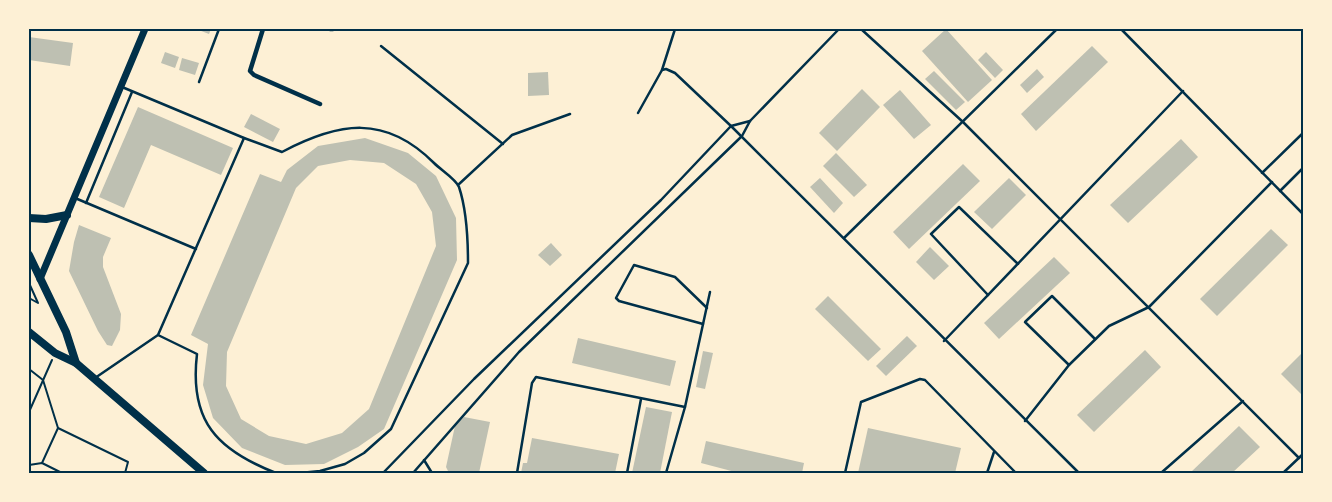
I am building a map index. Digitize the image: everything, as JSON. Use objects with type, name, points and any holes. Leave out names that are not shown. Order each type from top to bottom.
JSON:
[{"type":"main road","points":[[40,279],[145,29]]},
{"type":"main road","points":[[29,218],[46,219],[67,215]]},
{"type":"main road","points":[[29,255],[66,332],[76,364]]},
{"type":"main road","points":[[29,332],[55,353],[76,364],[204,473]]},
{"type":"street","points":[[263,29],[250,71],[320,104]]},
{"type":"lane","points":[[199,82],[219,29]]},
{"type":"lane","points":[[638,112],[662,70],[676,29]]},
{"type":"lane","points":[[413,473],[519,352],[742,136],[750,121],[839,29]]},
{"type":"lane","points":[[861,29],[963,122],[1300,458]]},
{"type":"lane","points":[[844,238],[1057,29]]},
{"type":"lane","points":[[1122,29],[1303,214]]},
{"type":"lane","points":[[381,46],[503,144]]},
{"type":"lane","points":[[662,70],[666,69],[675,73],[742,136],[944,341],[1079,473]]},
{"type":"lane","points":[[121,86],[282,152],[311,137],[342,129],[372,127],[396,135],[418,146],[458,185],[468,236],[468,263],[391,429],[364,453],[345,464],[320,471],[300,473]]},
{"type":"lane","points":[[944,341],[1183,91]]},
{"type":"lane","points":[[86,203],[132,92]]},
{"type":"lane","points":[[458,185],[512,135],[570,114]]},
{"type":"lane","points":[[383,473],[474,379],[661,200],[731,126],[750,121]]},
{"type":"lane","points":[[1262,173],[1303,133]]},
{"type":"lane","points":[[94,379],[158,335],[244,138]]},
{"type":"lane","points":[[1280,191],[1303,168]]},
{"type":"lane","points":[[1026,421],[1069,365],[1095,339],[1109,326],[1149,307],[1272,182]]},
{"type":"lane","points":[[74,198],[196,249]]},
{"type":"lane","points":[[988,295],[931,234],[959,207],[1018,264]]},
{"type":"lane","points":[[703,324],[619,301],[616,298],[634,265],[675,277],[707,308]]},
{"type":"lane","points":[[667,473],[685,407],[710,292]]},
{"type":"lane","points":[[1069,365],[1025,322],[1052,296],[1095,339]]},
{"type":"lane","points":[[158,335],[197,354],[194,380],[204,422],[227,448],[251,463],[276,473]]},
{"type":"lane","points":[[517,473],[532,383],[536,377],[685,407]]},
{"type":"lane","points":[[846,473],[861,402],[916,380],[925,380],[1016,473]]},
{"type":"lane","points":[[626,473],[641,398]]},
{"type":"lane","points":[[1161,473],[1243,401]]},
{"type":"lane","points":[[986,473],[994,452]]},
{"type":"lane","points":[[1284,473],[1303,454]]},
{"type":"lane","points":[[424,460],[432,473]]},
{"type":"path","points":[[29,283],[38,303],[29,298]]},
{"type":"path","points":[[29,412],[55,353]]},
{"type":"path","points":[[29,368],[44,380],[58,428],[42,463]]},
{"type":"path","points":[[58,428],[128,462],[125,473]]},
{"type":"path","points":[[29,465],[42,463],[62,473]]},
{"type":"building","points":[[196,29],[211,29],[209,34]]},
{"type":"building","points":[[946,29],[992,80],[968,102],[922,51]]},
{"type":"building","points":[[29,37],[73,43],[70,66],[29,60]]},
{"type":"building","points":[[1092,46],[1108,62],[1036,131],[1021,114]]},
{"type":"building","points":[[165,52],[179,57],[175,68],[161,63]]},
{"type":"building","points":[[986,52],[1003,70],[995,78],[978,60]]},
{"type":"building","points":[[182,58],[199,63],[195,75],[179,70]]},
{"type":"building","points":[[1037,69],[1044,77],[1027,93],[1020,85]]},
{"type":"building","points":[[934,71],[965,102],[956,110],[925,79]]},
{"type":"building","points":[[548,72],[549,95],[528,96],[528,73]]},
{"type":"building","points":[[862,89],[880,107],[837,151],[819,133]]},
{"type":"building","points":[[900,90],[931,125],[914,139],[883,105]]},
{"type":"building","points":[[138,107],[233,148],[221,175],[151,145],[124,208],[99,197]]},
{"type":"building","points":[[251,114],[280,129],[273,142],[244,127]]},
{"type":"building","points":[[365,138],[408,153],[436,176],[456,218],[457,260],[384,429],[358,447],[324,464],[285,465],[242,448],[213,418],[203,385],[208,344],[191,335],[260,174],[281,182],[287,170],[318,146]],"holes":[[[350,160],[384,163],[416,184],[432,212],[436,246],[369,409],[342,433],[306,444],[269,436],[241,419],[226,386],[227,352],[296,188],[318,166]]]},
{"type":"building","points":[[1181,139],[1198,157],[1128,223],[1110,205]]},
{"type":"building","points":[[836,153],[867,185],[854,197],[823,166]]},
{"type":"building","points":[[963,164],[980,181],[909,249],[893,232]]},
{"type":"building","points":[[820,178],[843,203],[834,213],[810,187]]},
{"type":"building","points":[[1009,178],[1026,195],[992,229],[974,212]]},
{"type":"building","points":[[79,225],[111,238],[103,257],[103,267],[121,314],[120,330],[112,346],[107,345],[98,331],[69,271]]},
{"type":"building","points":[[1271,229],[1288,245],[1217,316],[1200,299]]},
{"type":"building","points":[[551,243],[562,255],[550,266],[538,255]]},
{"type":"building","points":[[930,247],[949,266],[934,280],[916,262]]},
{"type":"building","points":[[1054,257],[1070,273],[999,339],[984,323]]},
{"type":"building","points":[[828,296],[881,349],[868,361],[815,309]]},
{"type":"building","points":[[907,336],[917,346],[886,376],[876,366]]},
{"type":"building","points":[[578,338],[676,361],[670,386],[572,363]]},
{"type":"building","points":[[1145,350],[1161,367],[1094,432],[1077,415]]},
{"type":"building","points":[[703,351],[713,353],[705,389],[696,387]]},
{"type":"building","points":[[1303,352],[1303,396],[1281,374]]},
{"type":"building","points":[[646,407],[672,412],[660,473],[632,473]]},
{"type":"building","points":[[464,417],[490,422],[479,473],[449,473],[446,467],[455,426]]},
{"type":"building","points":[[1239,426],[1260,447],[1232,473],[1190,473]]},
{"type":"building","points":[[868,428],[961,448],[955,473],[858,473]]},
{"type":"building","points":[[532,438],[619,454],[615,473],[521,473],[523,463],[527,463]]},
{"type":"building","points":[[706,441],[804,463],[802,473],[739,473],[701,463]]}]
